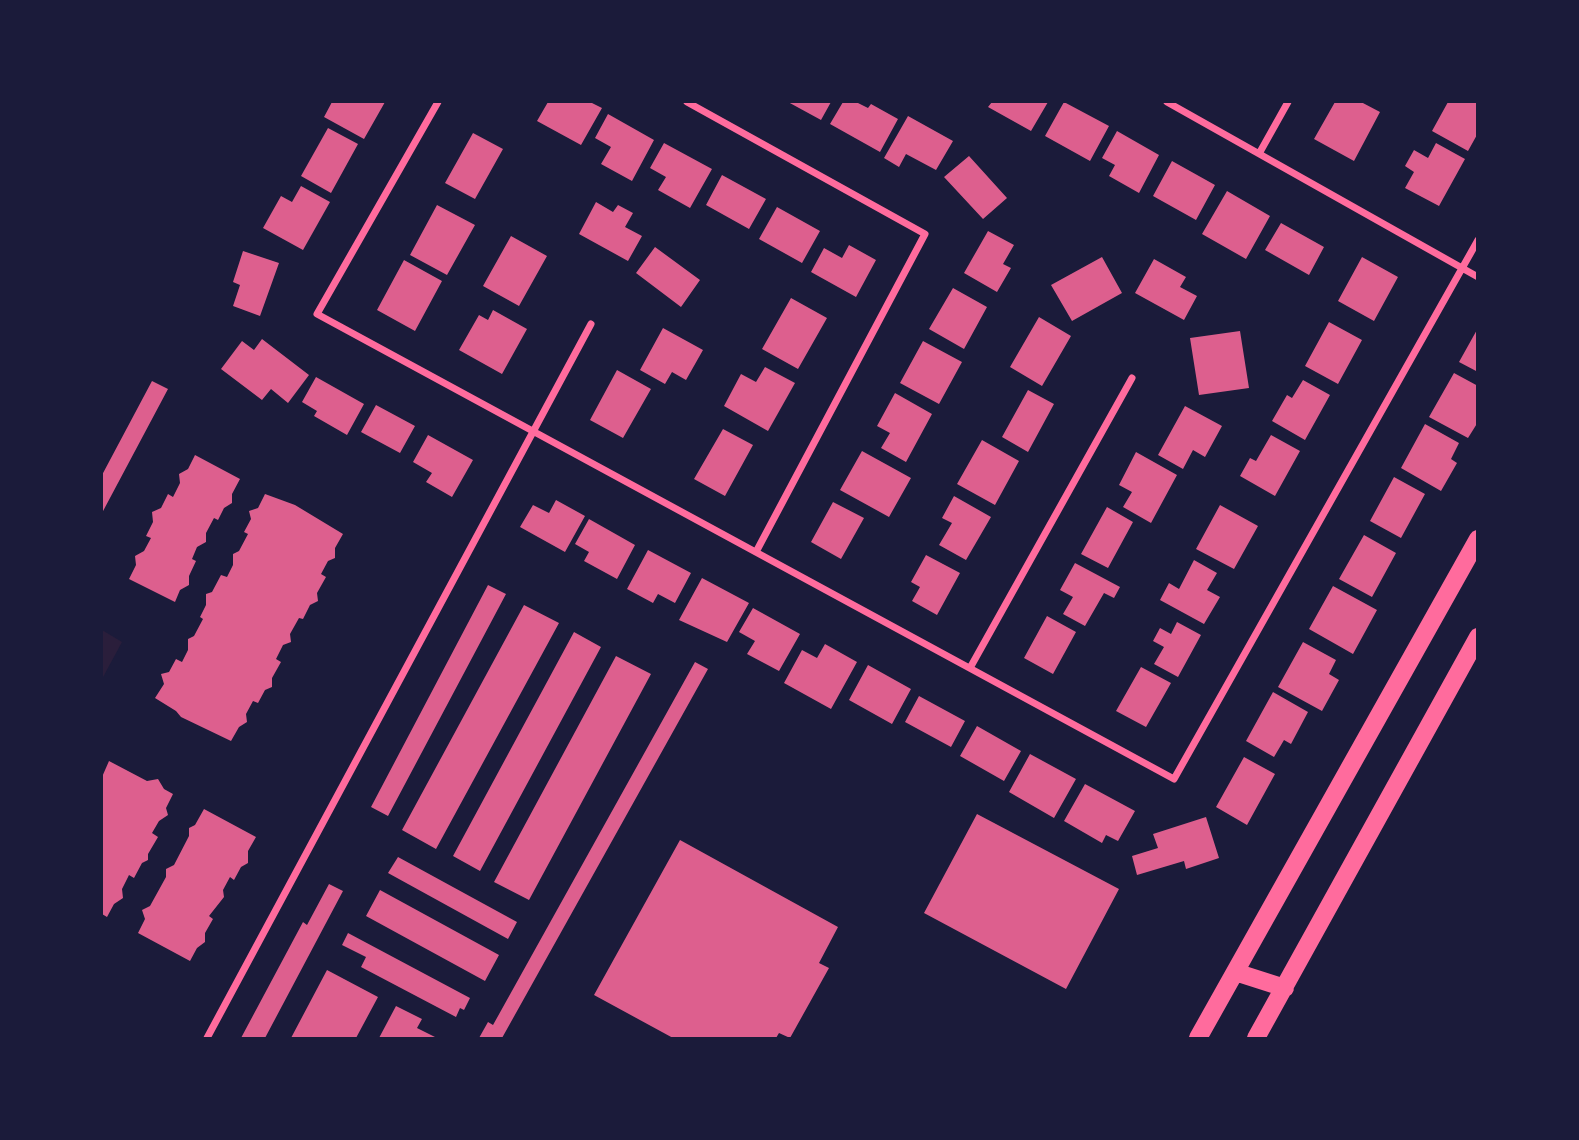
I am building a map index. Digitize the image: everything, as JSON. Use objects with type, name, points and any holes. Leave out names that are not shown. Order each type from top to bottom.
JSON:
[{"type":"main road","points":[[1198,1038],[1478,539]]},
{"type":"main road","points":[[1256,1038],[1478,637]]},
{"type":"main road","points":[[1235,972],[1285,988]]},
{"type":"street","points":[[438,102],[317,314],[1174,779],[1478,240]]},
{"type":"street","points":[[687,102],[925,234],[755,552]]},
{"type":"street","points":[[1167,102],[1478,277]]},
{"type":"street","points":[[1260,152],[1288,102]]},
{"type":"street","points":[[207,1038],[591,324]]},
{"type":"street","points":[[970,668],[1132,378]]},
{"type":"shaded area","points":[[102,630],[122,642],[102,679]]},
{"type":"building","points":[[332,102],[385,102],[364,139],[324,117]]},
{"type":"building","points":[[548,102],[590,102],[602,108],[581,145],[537,121]]},
{"type":"building","points":[[788,102],[831,102],[821,120]]},
{"type":"building","points":[[843,102],[856,102],[868,108],[871,104],[898,119],[880,152],[830,124]]},
{"type":"building","points":[[992,102],[1048,102],[1031,131],[988,107]]},
{"type":"building","points":[[1064,102],[1109,126],[1090,161],[1045,136]]},
{"type":"building","points":[[1335,102],[1361,102],[1380,112],[1354,161],[1314,139]]},
{"type":"building","points":[[1448,102],[1478,102],[1478,133],[1468,151],[1432,131]]},
{"type":"building","points":[[608,114],[654,140],[632,181],[601,164],[611,147],[595,138]]},
{"type":"building","points":[[908,116],[953,141],[936,170],[906,154],[899,167],[884,158]]},
{"type":"building","points":[[328,128],[358,144],[331,193],[301,176]]},
{"type":"building","points":[[1117,131],[1159,155],[1139,193],[1109,176],[1115,165],[1102,158]]},
{"type":"building","points":[[473,133],[503,149],[475,199],[445,183]]},
{"type":"building","points":[[664,143],[712,169],[690,208],[658,190],[666,177],[650,168]]},
{"type":"building","points":[[1436,143],[1465,159],[1439,206],[1405,188],[1414,172],[1405,166],[1414,150],[1428,158]]},
{"type":"building","points":[[969,156],[1007,198],[983,219],[944,177]]},
{"type":"building","points":[[1172,161],[1215,185],[1196,220],[1153,196]]},
{"type":"building","points":[[722,175],[766,199],[749,229],[706,205]]},
{"type":"building","points":[[301,186],[330,202],[303,250],[263,228],[281,196],[292,202]]},
{"type":"building","points":[[1227,191],[1270,216],[1246,259],[1202,234]]},
{"type":"building","points":[[596,202],[613,212],[618,205],[633,213],[625,227],[642,236],[628,261],[579,234]]},
{"type":"building","points":[[437,205],[475,225],[447,275],[410,255]]},
{"type":"building","points":[[777,207],[820,231],[802,263],[759,239]]},
{"type":"building","points":[[1281,223],[1324,247],[1309,275],[1265,250]]},
{"type":"building","points":[[988,231],[1014,245],[1003,264],[1011,268],[997,292],[964,273]]},
{"type":"building","points":[[511,236],[547,256],[519,306],[483,286]]},
{"type":"building","points":[[849,245],[876,260],[856,297],[811,272],[824,248],[842,258]]},
{"type":"building","points":[[655,247],[700,280],[681,307],[636,273]]},
{"type":"building","points":[[243,251],[279,263],[260,316],[233,306],[240,285],[233,282]]},
{"type":"building","points":[[1102,257],[1122,293],[1072,321],[1051,285]]},
{"type":"building","points":[[1362,257],[1398,277],[1374,321],[1338,301]]},
{"type":"building","points":[[1154,259],[1186,277],[1180,287],[1197,296],[1184,320],[1135,293]]},
{"type":"building","points":[[404,260],[442,281],[415,331],[377,310]]},
{"type":"building","points":[[953,288],[987,307],[964,349],[929,329]]},
{"type":"building","points":[[791,298],[827,318],[798,369],[762,349]]},
{"type":"building","points":[[493,310],[527,329],[502,374],[459,350],[479,315],[488,320]]},
{"type":"building","points":[[1039,317],[1071,336],[1042,386],[1010,367]]},
{"type":"building","points":[[1329,322],[1362,340],[1338,384],[1305,366]]},
{"type":"building","points":[[663,328],[703,350],[686,380],[672,372],[665,384],[640,370]]},
{"type":"building","points":[[1478,328],[1478,372],[1459,362]]},
{"type":"building","points":[[1240,331],[1249,388],[1199,395],[1190,338]]},
{"type":"building","points":[[262,339],[309,375],[288,403],[271,389],[262,400],[221,369],[242,341],[254,350]]},
{"type":"building","points":[[923,341],[962,362],[939,404],[900,383]]},
{"type":"building","points":[[765,367],[795,383],[768,431],[724,406],[741,374],[756,382]]},
{"type":"building","points":[[617,370],[651,389],[623,438],[590,420]]},
{"type":"building","points":[[1454,373],[1478,386],[1478,422],[1468,438],[1429,417]]},
{"type":"building","points":[[316,377],[364,404],[347,435],[314,416],[317,411],[302,402]]},
{"type":"building","points":[[1303,380],[1330,395],[1305,440],[1272,421],[1287,395],[1292,398]]},
{"type":"building","points":[[152,381],[168,389],[102,513],[102,475]]},
{"type":"building","points":[[1028,390],[1054,404],[1028,452],[1002,437]]},
{"type":"building","points":[[895,393],[932,414],[906,462],[881,448],[890,433],[877,426]]},
{"type":"building","points":[[376,405],[415,426],[400,453],[361,432]]},
{"type":"building","points":[[1185,406],[1222,426],[1205,457],[1193,450],[1183,469],[1158,455]]},
{"type":"building","points":[[1425,424],[1459,443],[1451,459],[1457,463],[1441,491],[1401,468]]},
{"type":"building","points":[[723,429],[753,445],[725,496],[694,479]]},
{"type":"building","points":[[428,435],[473,460],[452,497],[426,482],[432,473],[413,462]]},
{"type":"building","points":[[1271,435],[1300,451],[1275,496],[1240,476],[1250,458],[1256,461]]},
{"type":"building","points":[[982,440],[1019,461],[995,505],[957,484]]},
{"type":"building","points":[[862,451],[911,478],[889,517],[840,490]]},
{"type":"building","points":[[1136,452],[1177,475],[1151,523],[1123,507],[1132,492],[1119,485]]},
{"type":"building","points":[[195,455],[240,479],[232,494],[232,503],[224,508],[218,520],[214,518],[206,533],[206,542],[197,547],[192,559],[196,561],[189,576],[189,585],[180,590],[175,602],[129,579],[136,565],[135,556],[144,551],[151,538],[146,536],[153,522],[152,512],[161,508],[168,494],[173,497],[180,483],[179,474],[188,469]]},
{"type":"building","points":[[1394,477],[1425,494],[1401,538],[1370,521]]},
{"type":"building","points":[[265,494],[295,505],[343,534],[335,548],[335,558],[328,561],[321,574],[326,577],[317,593],[318,601],[310,605],[303,619],[299,618],[290,634],[291,642],[283,645],[276,659],[281,662],[272,678],[272,687],[265,690],[258,703],[253,701],[246,714],[247,722],[239,727],[231,741],[181,717],[155,698],[164,684],[161,674],[169,672],[176,659],[182,662],[188,650],[188,639],[194,636],[203,619],[200,617],[206,605],[206,594],[212,592],[221,575],[227,577],[233,565],[233,554],[239,551],[248,534],[244,532],[251,519],[249,511],[258,508]]},
{"type":"building","points":[[954,496],[991,517],[966,560],[939,545],[952,523],[942,518]]},
{"type":"building","points":[[556,500],[585,516],[565,552],[520,527],[533,505],[549,513]]},
{"type":"building","points":[[833,502],[864,518],[841,559],[811,542]]},
{"type":"building","points":[[1220,505],[1258,526],[1234,569],[1196,549]]},
{"type":"building","points":[[1107,507],[1133,522],[1108,568],[1081,554]]},
{"type":"building","points":[[589,519],[635,545],[617,579],[584,561],[589,552],[575,544]]},
{"type":"building","points":[[1364,535],[1396,553],[1372,597],[1339,579]]},
{"type":"building","points":[[648,550],[691,573],[675,603],[658,594],[653,603],[627,589]]},
{"type":"building","points":[[926,555],[960,573],[937,615],[912,601],[920,587],[911,582]]},
{"type":"building","points":[[1194,560],[1217,573],[1207,590],[1220,597],[1204,624],[1160,600],[1169,583],[1179,589]]},
{"type":"building","points":[[1075,563],[1120,587],[1114,598],[1104,593],[1085,626],[1063,614],[1073,597],[1060,590]]},
{"type":"building","points":[[702,578],[749,603],[727,642],[679,620]]},
{"type":"building","points":[[488,585],[506,594],[388,816],[371,807]]},
{"type":"building","points":[[1333,586],[1377,610],[1353,654],[1309,629]]},
{"type":"building","points":[[524,605],[559,623],[436,849],[402,830]]},
{"type":"building","points":[[753,608],[800,634],[779,671],[747,654],[755,641],[739,632]]},
{"type":"building","points":[[1047,616],[1076,632],[1053,674],[1024,658]]},
{"type":"building","points":[[1177,622],[1201,635],[1178,677],[1154,664],[1164,647],[1153,641],[1160,628],[1171,634]]},
{"type":"building","points":[[574,632],[601,647],[480,871],[453,856]]},
{"type":"building","points":[[1303,642],[1336,660],[1329,674],[1339,680],[1322,711],[1278,687]]},
{"type":"building","points":[[825,644],[857,662],[831,709],[784,683],[802,650],[817,658]]},
{"type":"building","points":[[616,656],[651,674],[529,900],[494,882]]},
{"type":"building","points":[[695,662],[708,669],[502,1038],[479,1038],[488,1022],[493,1025]]},
{"type":"building","points":[[868,665],[911,689],[892,724],[849,700]]},
{"type":"building","points":[[1141,667],[1171,683],[1146,727],[1116,711]]},
{"type":"building","points":[[1273,692],[1308,712],[1291,744],[1284,740],[1274,757],[1246,741]]},
{"type":"building","points":[[919,696],[965,721],[951,747],[905,722]]},
{"type":"building","points":[[977,726],[1021,751],[1004,781],[960,756]]},
{"type":"building","points":[[1030,754],[1076,779],[1054,818],[1009,792]]},
{"type":"building","points":[[1244,757],[1275,774],[1247,825],[1216,807]]},
{"type":"building","points":[[109,761],[147,781],[158,779],[164,789],[173,794],[166,808],[168,815],[159,821],[152,833],[158,837],[148,854],[148,860],[142,863],[134,878],[129,875],[122,889],[123,898],[114,904],[107,917],[102,914],[102,777]]},
{"type":"building","points":[[1085,784],[1135,811],[1118,841],[1106,835],[1102,843],[1064,821]]},
{"type":"building","points":[[204,809],[256,837],[248,851],[248,863],[241,867],[234,880],[230,877],[223,890],[224,897],[209,916],[213,919],[205,933],[205,942],[197,948],[190,961],[138,933],[145,919],[142,910],[150,906],[166,877],[166,869],[174,865],[189,836],[189,828],[195,825]]},
{"type":"building","points":[[977,814],[1119,889],[1066,989],[924,913]]},
{"type":"building","points":[[1206,817],[1219,858],[1186,869],[1184,861],[1137,875],[1132,856],[1158,848],[1153,834]]},
{"type":"building","points":[[680,840],[838,927],[819,963],[829,968],[790,1038],[779,1033],[776,1038],[673,1038],[594,995]]},
{"type":"building","points":[[398,857],[517,922],[508,939],[388,873]]},
{"type":"building","points":[[329,884],[343,891],[265,1038],[241,1038],[303,922],[307,925]]},
{"type":"building","points":[[380,890],[499,955],[485,981],[366,916]]},
{"type":"building","points":[[348,933],[470,998],[464,1010],[460,1008],[456,1017],[361,967],[366,957],[342,945]]},
{"type":"building","points":[[327,970],[378,997],[356,1038],[291,1038]]},
{"type":"building","points":[[396,1006],[422,1019],[417,1028],[437,1038],[379,1038]]}]
